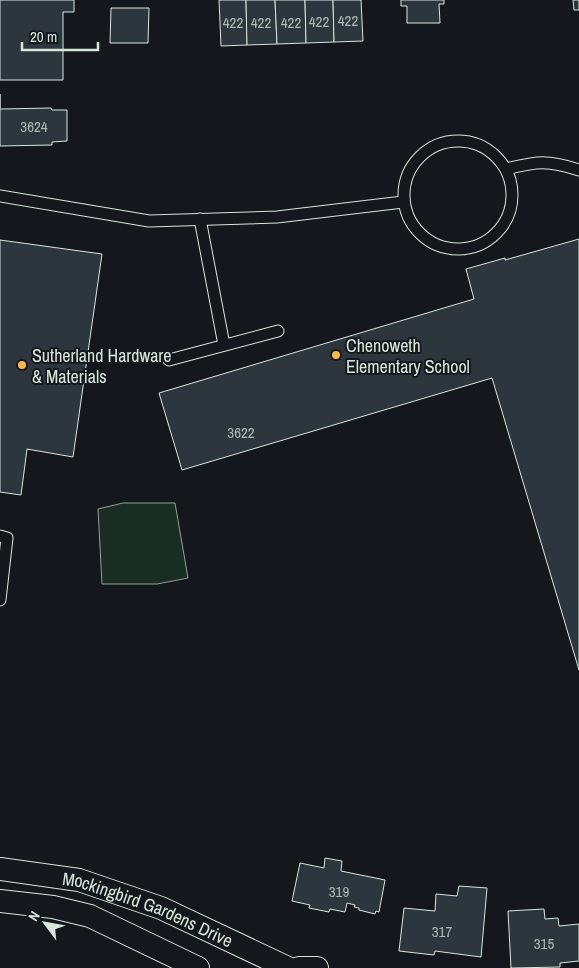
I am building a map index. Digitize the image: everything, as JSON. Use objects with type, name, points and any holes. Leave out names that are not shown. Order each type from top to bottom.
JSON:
[{"type":"street","name":"Mockingbird Gardens Drive","points":[[0,869],[79,880],[161,908],[288,968]]},
{"type":"street","name":"Mockingbird Gardens Drive","points":[[0,901],[54,907],[90,916],[198,968]]},
{"type":"street","points":[[299,968],[317,968]]},
{"type":"lane","points":[[452,141],[473,142],[492,152],[506,169],[513,189],[511,211],[501,230],[484,244],[464,250],[442,248],[423,238],[410,222],[403,202],[405,180],[415,161],[432,147],[452,141]]},
{"type":"lane","points":[[506,169],[532,163],[553,162],[579,170]]},
{"type":"lane","points":[[0,196],[149,221],[277,217],[403,202]]},
{"type":"lane","points":[[200,220],[224,345]]},
{"type":"lane","points":[[169,360],[278,331]]},
{"type":"lane","points":[[0,536],[7,538],[0,600]]},
{"type":"green space","points":[[123,503],[175,503],[188,578],[157,584],[102,584],[98,509]]},
{"type":"building","points":[[0,0],[74,0],[74,12],[63,12],[63,80],[0,80]]},
{"type":"building","points":[[219,0],[246,0],[247,45],[221,46]]},
{"type":"building","points":[[246,0],[275,0],[277,44],[247,45]]},
{"type":"building","points":[[275,0],[305,0],[306,43],[277,44]]},
{"type":"building","points":[[305,0],[333,0],[334,42],[306,43]]},
{"type":"building","points":[[333,0],[361,0],[363,41],[334,42]]},
{"type":"building","points":[[401,0],[444,0],[444,4],[439,4],[440,23],[407,23],[407,6],[401,6]]},
{"type":"building","points":[[573,0],[579,0],[579,10],[574,10]]},
{"type":"building","points":[[111,8],[149,8],[148,43],[110,43]]},
{"type":"building","points":[[51,108],[52,110],[67,110],[67,141],[52,142],[52,145],[0,146],[0,109]]},
{"type":"building","name":"Chenoweth Elementary School","points":[[579,239],[579,670],[492,378],[182,470],[159,393],[474,299],[466,269]]},
{"type":"building","points":[[0,240],[102,254],[73,457],[27,449],[21,495],[0,492]]},
{"type":"building","points":[[325,858],[342,861],[341,871],[385,880],[379,912],[376,911],[375,914],[359,910],[359,908],[354,907],[355,905],[347,903],[345,912],[330,909],[329,912],[309,908],[310,905],[292,901],[300,863],[324,868]]},
{"type":"building","points":[[459,886],[487,888],[481,957],[435,951],[434,955],[399,951],[404,908],[435,911],[436,894],[457,896]]},
{"type":"building","points":[[544,909],[545,919],[558,918],[559,926],[579,924],[579,961],[560,963],[560,967],[511,968],[508,911]]},
{"type":"place","name":"Chenoweth Elementary School","points":[[336,355]]},
{"type":"place","name":"Sutherland Hardware & Materials","points":[[22,365]]}]
